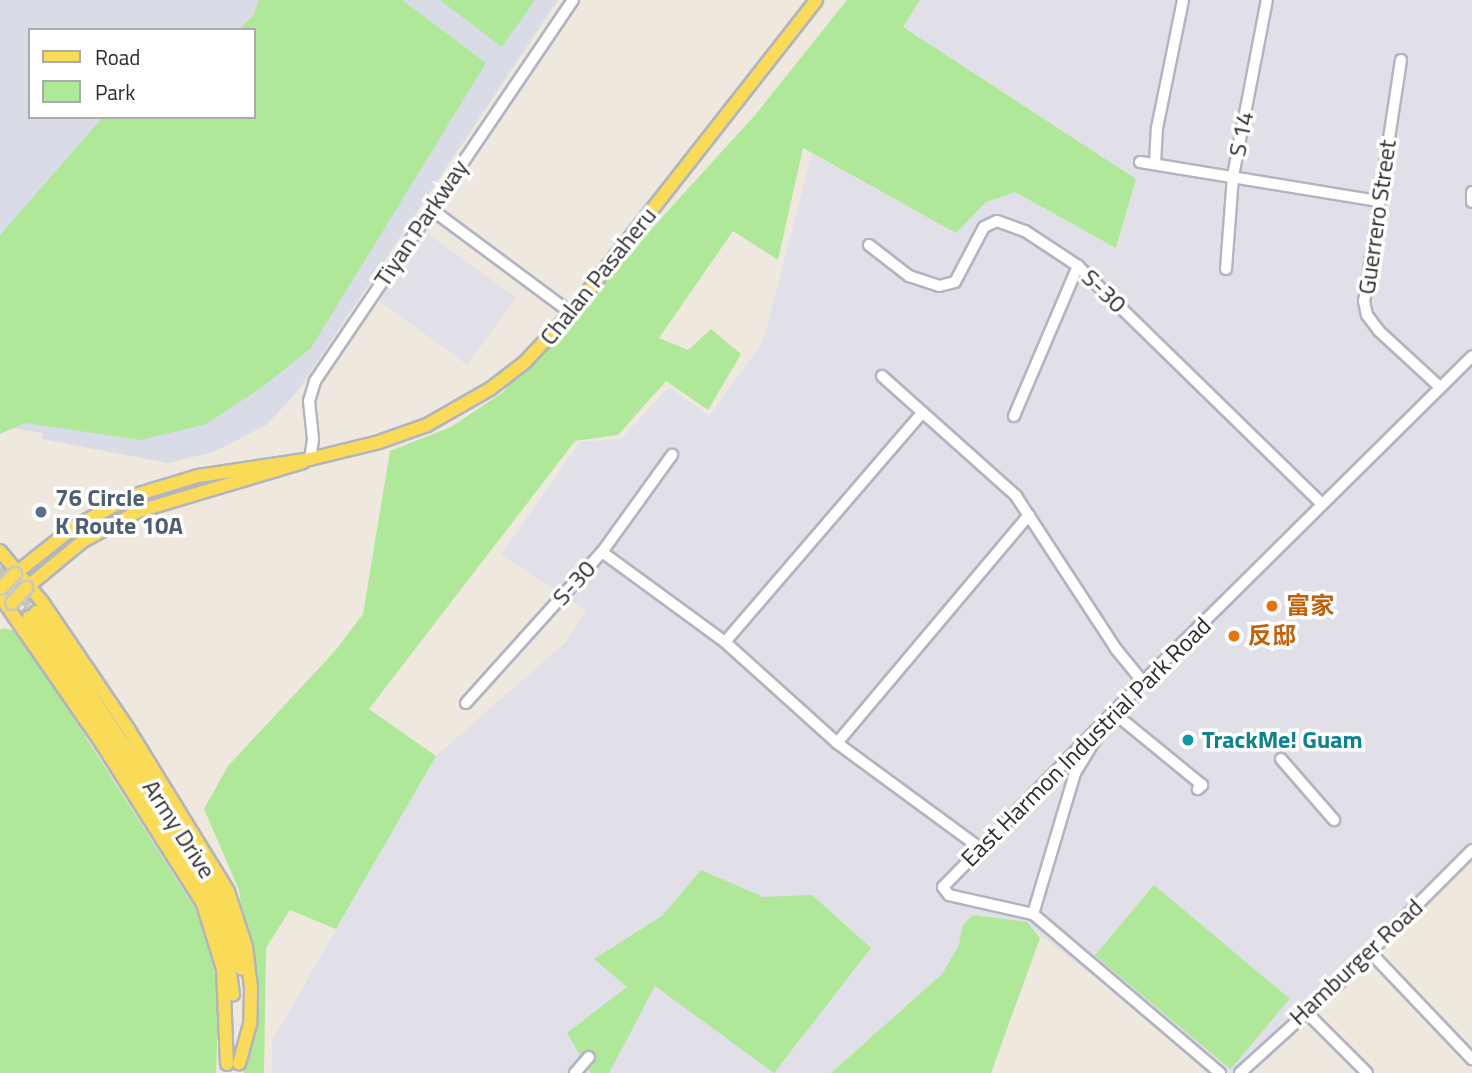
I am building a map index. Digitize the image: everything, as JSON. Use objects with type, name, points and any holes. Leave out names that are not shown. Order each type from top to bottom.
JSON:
[{"type":"main road","name":"Chalan Pasaheru","points":[[5,606],[83,541],[139,511],[310,459],[402,435],[470,402],[526,362],[571,313],[816,0]]},
{"type":"main road","name":"Chalan Pasaheru","points":[[0,588],[74,527],[132,496],[198,476],[310,459]]},
{"type":"main road","points":[[0,551],[28,586],[127,727],[229,891],[246,947],[251,985],[250,1024],[233,1069]]},
{"type":"main road","points":[[5,606],[204,904],[223,969],[233,1069]]},
{"type":"main road","name":"Army Drive","points":[[33,615],[193,864],[213,902],[232,970],[233,1069]]},
{"type":"street","name":"Tiyan Parkway","points":[[310,459],[313,439],[309,401],[315,381],[573,0]]},
{"type":"street","points":[[1155,164],[1157,128],[1183,0]]},
{"type":"street","name":"S 14","points":[[1226,269],[1233,176],[1267,0]]},
{"type":"street","name":"Guerrero Street","points":[[1401,60],[1364,302],[1367,316],[1440,387]]},
{"type":"street","points":[[1140,162],[1379,201]]},
{"type":"street","points":[[1472,192],[1472,202]]},
{"type":"street","points":[[431,209],[571,313]]},
{"type":"street","name":"S-30","points":[[869,244],[909,276],[939,286],[955,282],[984,227],[997,221],[1026,231],[1078,266],[1322,504]]},
{"type":"street","points":[[1014,416],[1078,266]]},
{"type":"street","name":"East Harmon Industrial Park Road","points":[[1220,1073],[1033,914],[949,895],[943,887],[1143,682],[1472,356]]},
{"type":"street","points":[[883,376],[1000,478],[1029,515],[1116,649],[1143,682]]},
{"type":"street","points":[[725,642],[923,412]]},
{"type":"street","name":"S-30","points":[[466,704],[602,552],[673,455]]},
{"type":"street","points":[[838,743],[1029,515]]},
{"type":"street","points":[[602,552],[725,642],[838,743],[980,848]]},
{"type":"street","points":[[1033,914],[1076,773],[1114,713],[1202,785],[1198,789]]},
{"type":"street","points":[[1280,759],[1334,820]]},
{"type":"street","name":"Hamburger Road","points":[[1240,1073],[1370,952],[1472,850]]},
{"type":"street","points":[[1370,952],[1472,1059]]},
{"type":"street","points":[[1306,1012],[1367,1073]]},
{"type":"street","points":[[575,1073],[589,1057]]},
{"type":"shaded area","points":[[0,0],[558,0],[297,392],[266,425],[214,452],[168,463],[42,439],[43,433],[0,426]]},
{"type":"shaded area","points":[[920,0],[1472,0],[1472,850],[1240,1073],[1218,1073],[1033,929],[962,927],[959,945],[942,974],[831,1073],[272,1073],[272,1041],[436,756],[566,642],[586,610],[501,555],[580,442],[621,439],[669,387],[709,416],[763,342],[812,154],[955,232],[986,202],[1015,192],[1117,248],[1136,179],[903,27]]},
{"type":"shaded area","points":[[427,233],[516,298],[467,365],[378,300]]},
{"type":"green space","points":[[259,0],[402,0],[486,63],[311,348],[261,388],[206,424],[141,440],[25,423],[0,434],[0,235],[101,119],[256,119],[256,28],[240,28],[253,16]]},
{"type":"green space","points":[[440,0],[535,0],[502,47]]},
{"type":"green space","points":[[847,0],[920,0],[903,27],[1136,179],[1116,248],[1015,192],[986,202],[956,233],[803,148],[778,260],[733,231],[659,338],[688,350],[711,329],[741,354],[708,410],[666,381],[618,435],[575,441],[369,709],[436,756],[336,929],[290,910],[266,948],[264,1073],[244,1073],[250,976],[239,890],[204,809],[228,766],[335,651],[363,614],[390,451],[451,427],[502,393],[756,114]]},
{"type":"green space","points":[[4,628],[19,632],[205,924],[219,994],[216,1073],[0,1073],[0,630]]},
{"type":"green space","points":[[701,870],[763,897],[812,895],[871,948],[774,1073],[655,986],[609,1073],[591,1073],[567,1033],[627,987],[594,959],[662,916]]},
{"type":"green space","points":[[1154,885],[1290,999],[1230,1069],[1095,955]]},
{"type":"green space","points":[[972,915],[1027,922],[1040,938],[991,1073],[831,1073],[942,974],[959,945],[962,927]]},
{"type":"tunnel","points":[[0,567],[36,612]]},
{"type":"tunnel","points":[[0,581],[29,617]]},
{"type":"place","name":"76 Circle K Route 10A","points":[[41,512]]},
{"type":"place","name":"富家","points":[[1272,606]]},
{"type":"place","name":"反邸","points":[[1234,636]]},
{"type":"place","name":"TrackMe! Guam","points":[[1188,740]]}]
